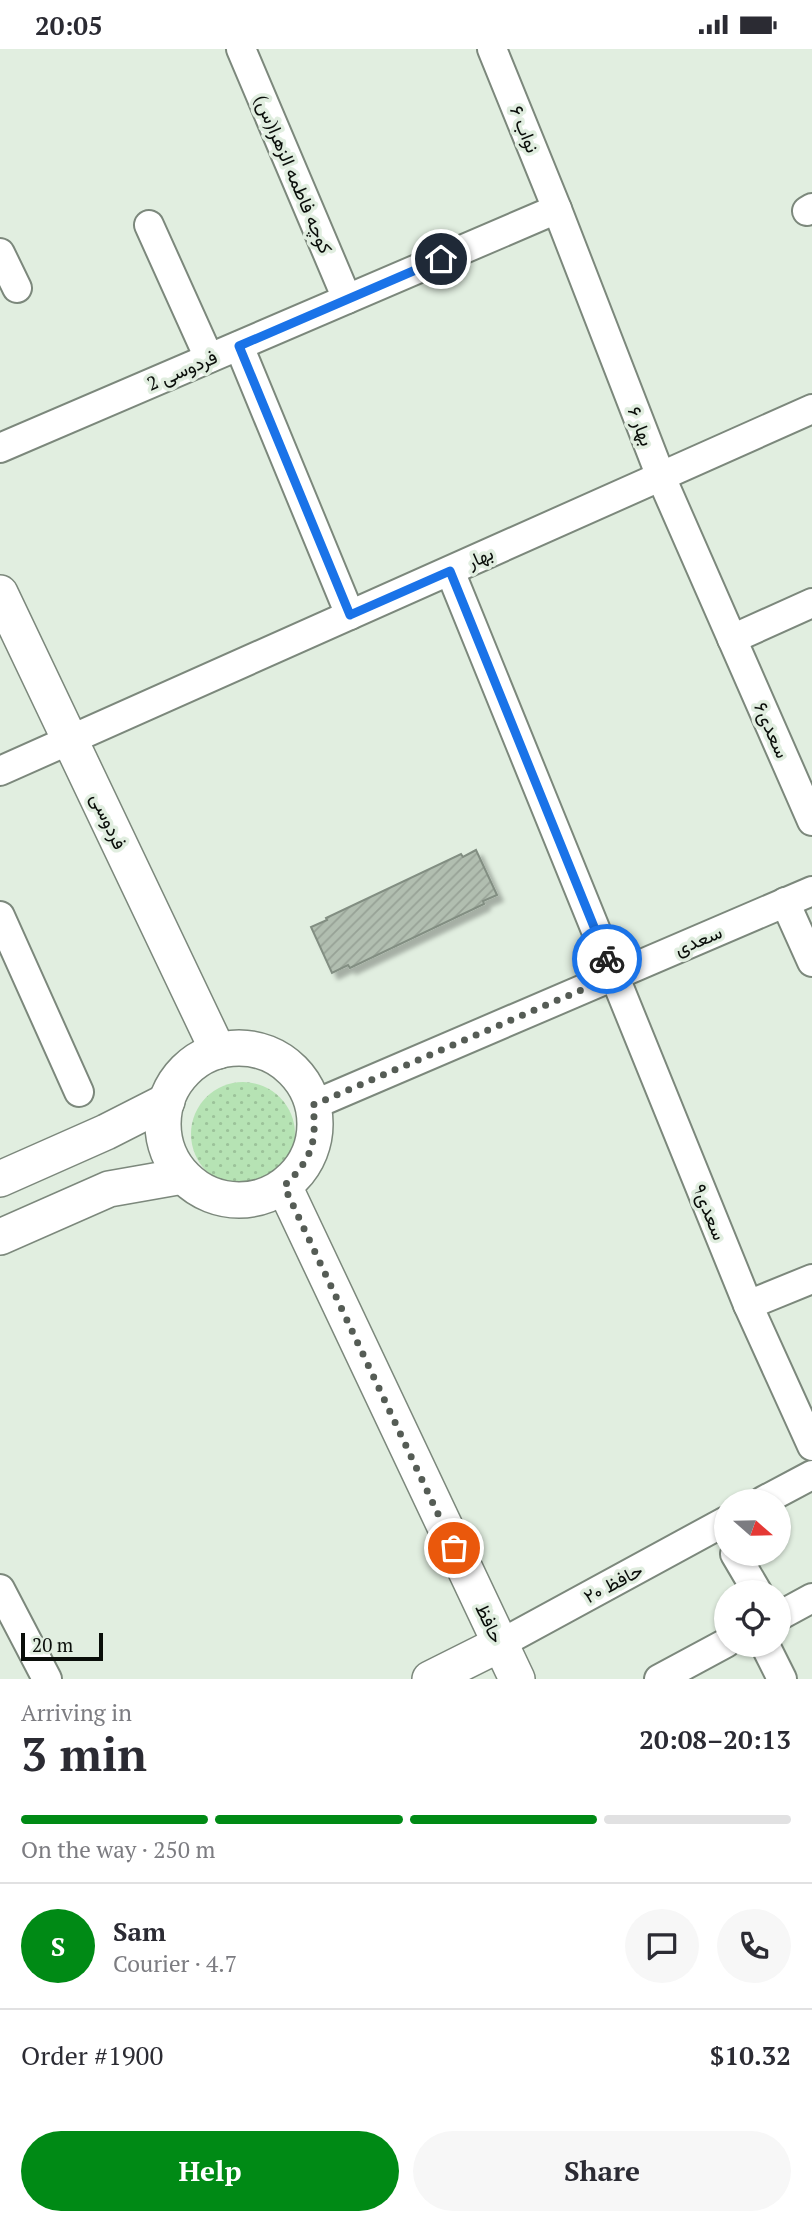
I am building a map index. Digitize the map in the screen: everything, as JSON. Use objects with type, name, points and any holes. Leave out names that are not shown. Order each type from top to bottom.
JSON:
[{"type":"street","name":"کوچه فاطمه الزهرا(س)","points":[[241,49],[347,299]]},
{"type":"street","name":"نواب ۶","points":[[492,49],[557,209]]},
{"type":"street","name":"فردوسی 2","points":[[0,447],[557,209]]},
{"type":"street","name":"بهار ۶","points":[[557,209],[660,477],[732,639]]},
{"type":"street","points":[[149,225],[209,358]]},
{"type":"street","points":[[0,253],[17,288]]},
{"type":"street","points":[[239,346],[350,615]]},
{"type":"street","name":"بهار","points":[[0,771],[812,409]]},
{"type":"street","name":"سعدی۹","points":[[450,571],[748,1305],[812,1446]]},
{"type":"street","name":"فردوسی","points":[[0,593],[218,1051]]},
{"type":"street","points":[[732,639],[812,603]]},
{"type":"street","name":"سعدی۶","points":[[732,639],[812,821]]},
{"type":"street","name":"سعدی","points":[[313,1105],[812,891]]},
{"type":"street","points":[[785,902],[812,962]]},
{"type":"street","points":[[0,916],[79,1092]]},
{"type":"street","points":[[242,1047],[267,1052],[287,1064],[303,1082],[313,1105],[316,1127],[311,1150],[300,1170],[284,1186],[264,1196],[243,1200],[221,1198],[200,1190],[183,1176],[172,1159],[165,1140],[163,1120],[167,1101],[179,1079],[196,1061],[218,1051],[242,1047]]},
{"type":"street","points":[[0,1179],[106,1132],[167,1101]]},
{"type":"street","points":[[0,1237],[109,1189],[183,1176]]},
{"type":"street","name":"حافظ","points":[[284,1186],[517,1679]]},
{"type":"street","points":[[748,1305],[812,1279]]},
{"type":"street","points":[[786,1489],[812,1475]]},
{"type":"street","name":"حافظ ۲۰","points":[[500,1644],[714,1534]]},
{"type":"street","points":[[0,1589],[47,1679]]},
{"type":"street","points":[[791,1609],[812,1598]]},
{"type":"street","points":[[430,1679],[500,1644]]},
{"type":"street","points":[[659,1679],[714,1649]]},
{"type":"street","points":[[771,1657],[782,1679]]},
{"type":"green space","points":[[243,1082],[263,1086],[280,1097],[291,1114],[295,1134],[291,1154],[280,1171],[263,1182],[243,1186],[223,1182],[206,1171],[195,1154],[191,1134],[195,1114],[206,1097],[223,1086]]},
{"type":"building","points":[[476,850],[497,895],[483,901],[484,904],[350,968],[348,965],[332,973],[311,927],[461,854],[463,857]]},
{"type":"way so far","points":[[454,1548],[284,1186],[300,1170],[311,1150],[316,1127],[313,1105],[614,976],[607,959]]},
{"type":"route","points":[[441,259],[239,346],[350,615],[450,571],[607,959]]}]
